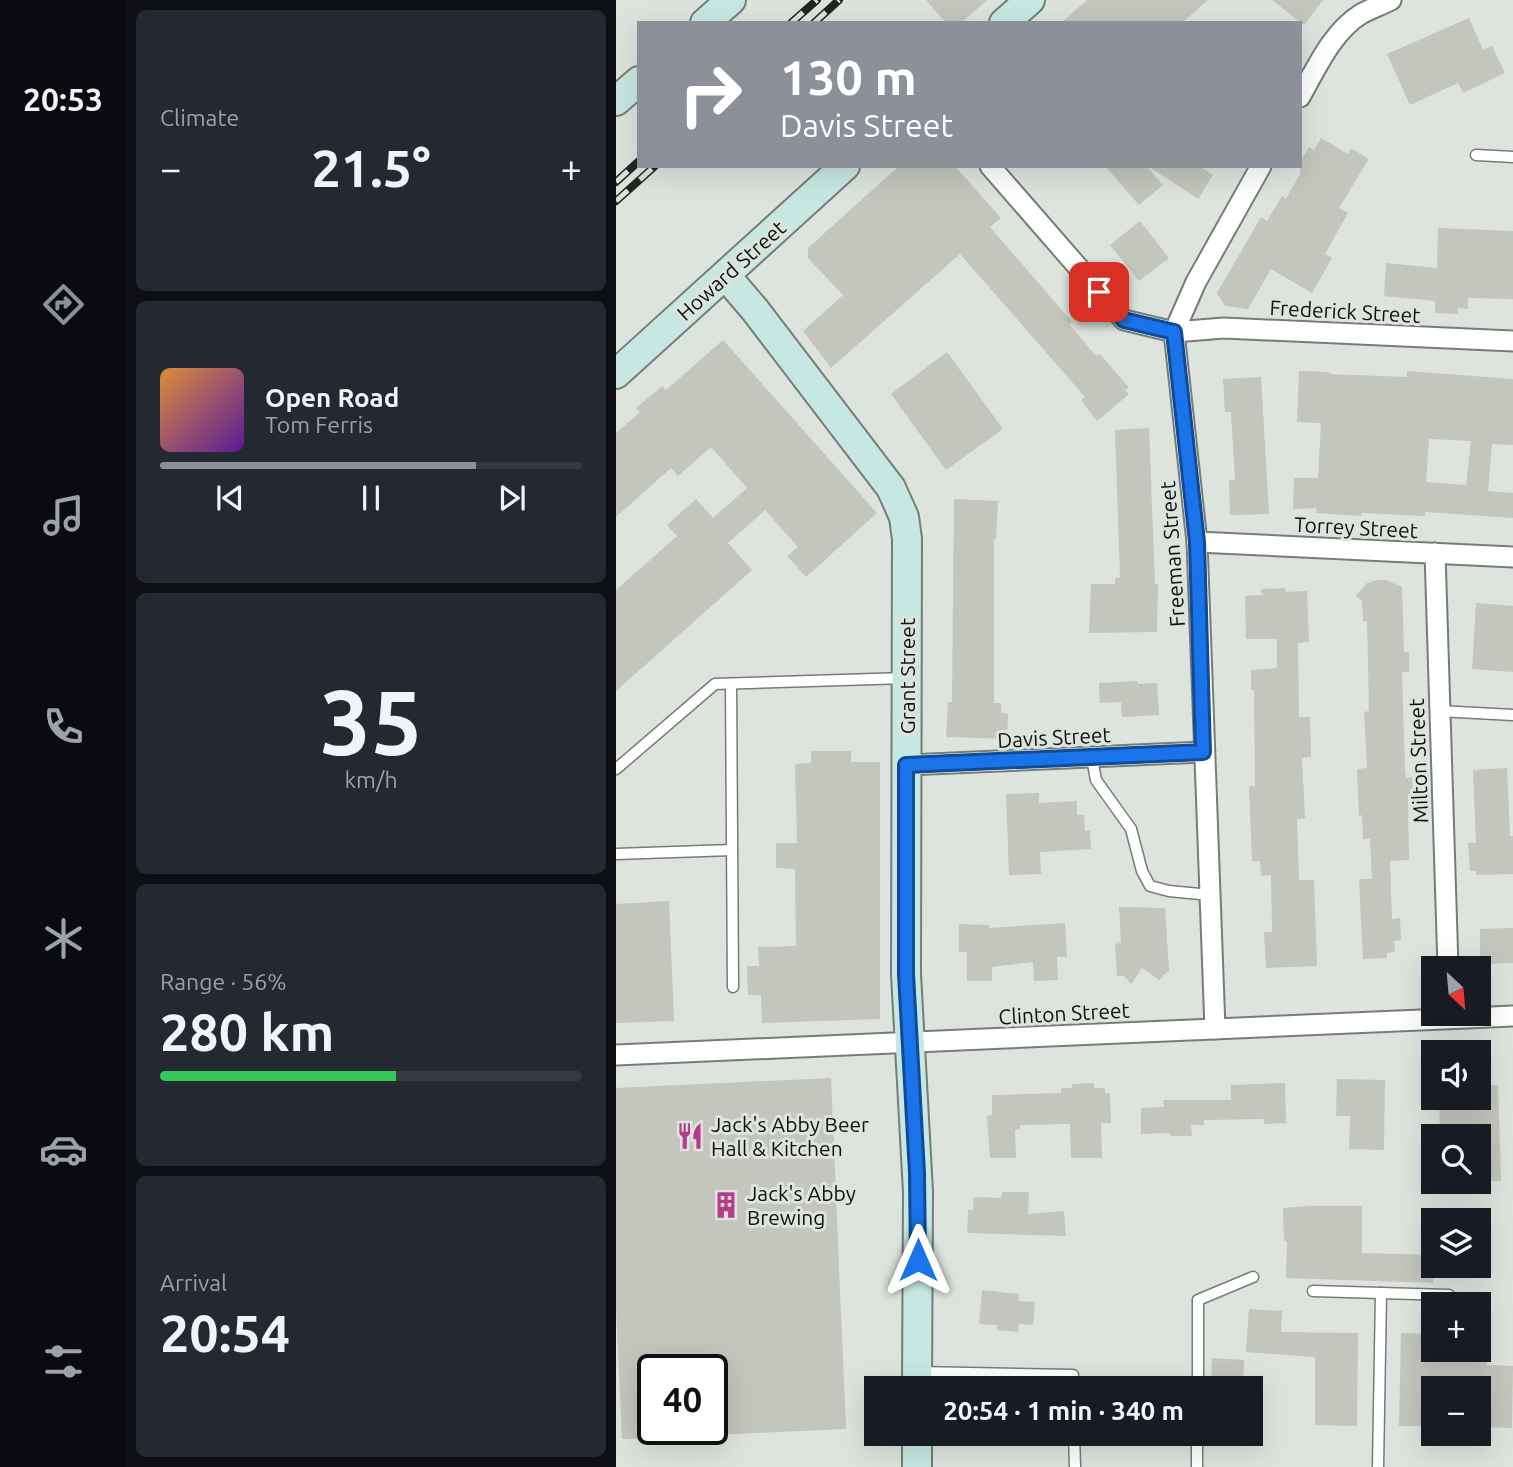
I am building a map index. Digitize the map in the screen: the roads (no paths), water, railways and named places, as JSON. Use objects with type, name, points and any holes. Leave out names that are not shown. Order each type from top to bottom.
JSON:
[{"type":"street","points":[[707,21],[731,0]]},
{"type":"street","points":[[1006,21],[1030,0]]},
{"type":"street","points":[[1302,93],[1324,54],[1341,31],[1359,15],[1391,0]]},
{"type":"street","points":[[616,102],[637,84]]},
{"type":"street","name":"Howard Street","points":[[616,374],[843,168]]},
{"type":"street","points":[[992,168],[1124,320],[1174,332],[1196,282],[1260,168]]},
{"type":"street","name":"Grant Street","points":[[726,276],[891,488],[901,506],[907,539],[906,974],[918,1192],[918,1376]]},
{"type":"street","name":"Frederick Street","points":[[1174,332],[1224,328],[1513,341]]},
{"type":"street","name":"Freeman Street","points":[[1174,332],[1197,542],[1215,1029]]},
{"type":"street","name":"Torrey Street","points":[[1197,542],[1513,557]]},
{"type":"street","name":"Milton Street","points":[[1435,553],[1448,956]]},
{"type":"street","name":"Davis Street","points":[[906,765],[1203,752]]},
{"type":"street","name":"Clinton Street","points":[[1491,1016],[1513,1016]]},
{"type":"street","name":"Clinton Street","points":[[616,1055],[1421,1018]]},
{"type":"street","points":[[917,1446],[917,1467]]},
{"type":"lane","points":[[1476,155],[1513,157]]},
{"type":"lane","points":[[616,769],[715,684],[907,678]]},
{"type":"lane","points":[[730,684],[733,987]]},
{"type":"lane","points":[[1439,711],[1513,715]]},
{"type":"lane","points":[[1092,758],[1096,780],[1131,829],[1142,871],[1150,886],[1169,891],[1210,895]]},
{"type":"lane","points":[[616,854],[732,850]]},
{"type":"lane","points":[[1198,1376],[1198,1300],[1253,1278]]},
{"type":"lane","points":[[1313,1291],[1421,1295]]},
{"type":"lane","points":[[1378,1467],[1381,1293]]},
{"type":"lane","points":[[1042,1376],[1073,1376]]},
{"type":"lane","points":[[1075,1446],[1076,1467]]},
{"type":"lane","points":[[1197,1446],[1197,1467]]},
{"type":"railway","points":[[793,21],[817,0]]},
{"type":"railway","points":[[816,21],[839,0]]},
{"type":"railway","points":[[616,182],[637,163]]},
{"type":"railway","points":[[616,201],[653,168]]},
{"type":"place","name":"Jack's Abby Beer Hall & Kitchen","points":[[690,1136]]},
{"type":"place","name":"Jack's Abby Brewing","points":[[726,1205]]}]
